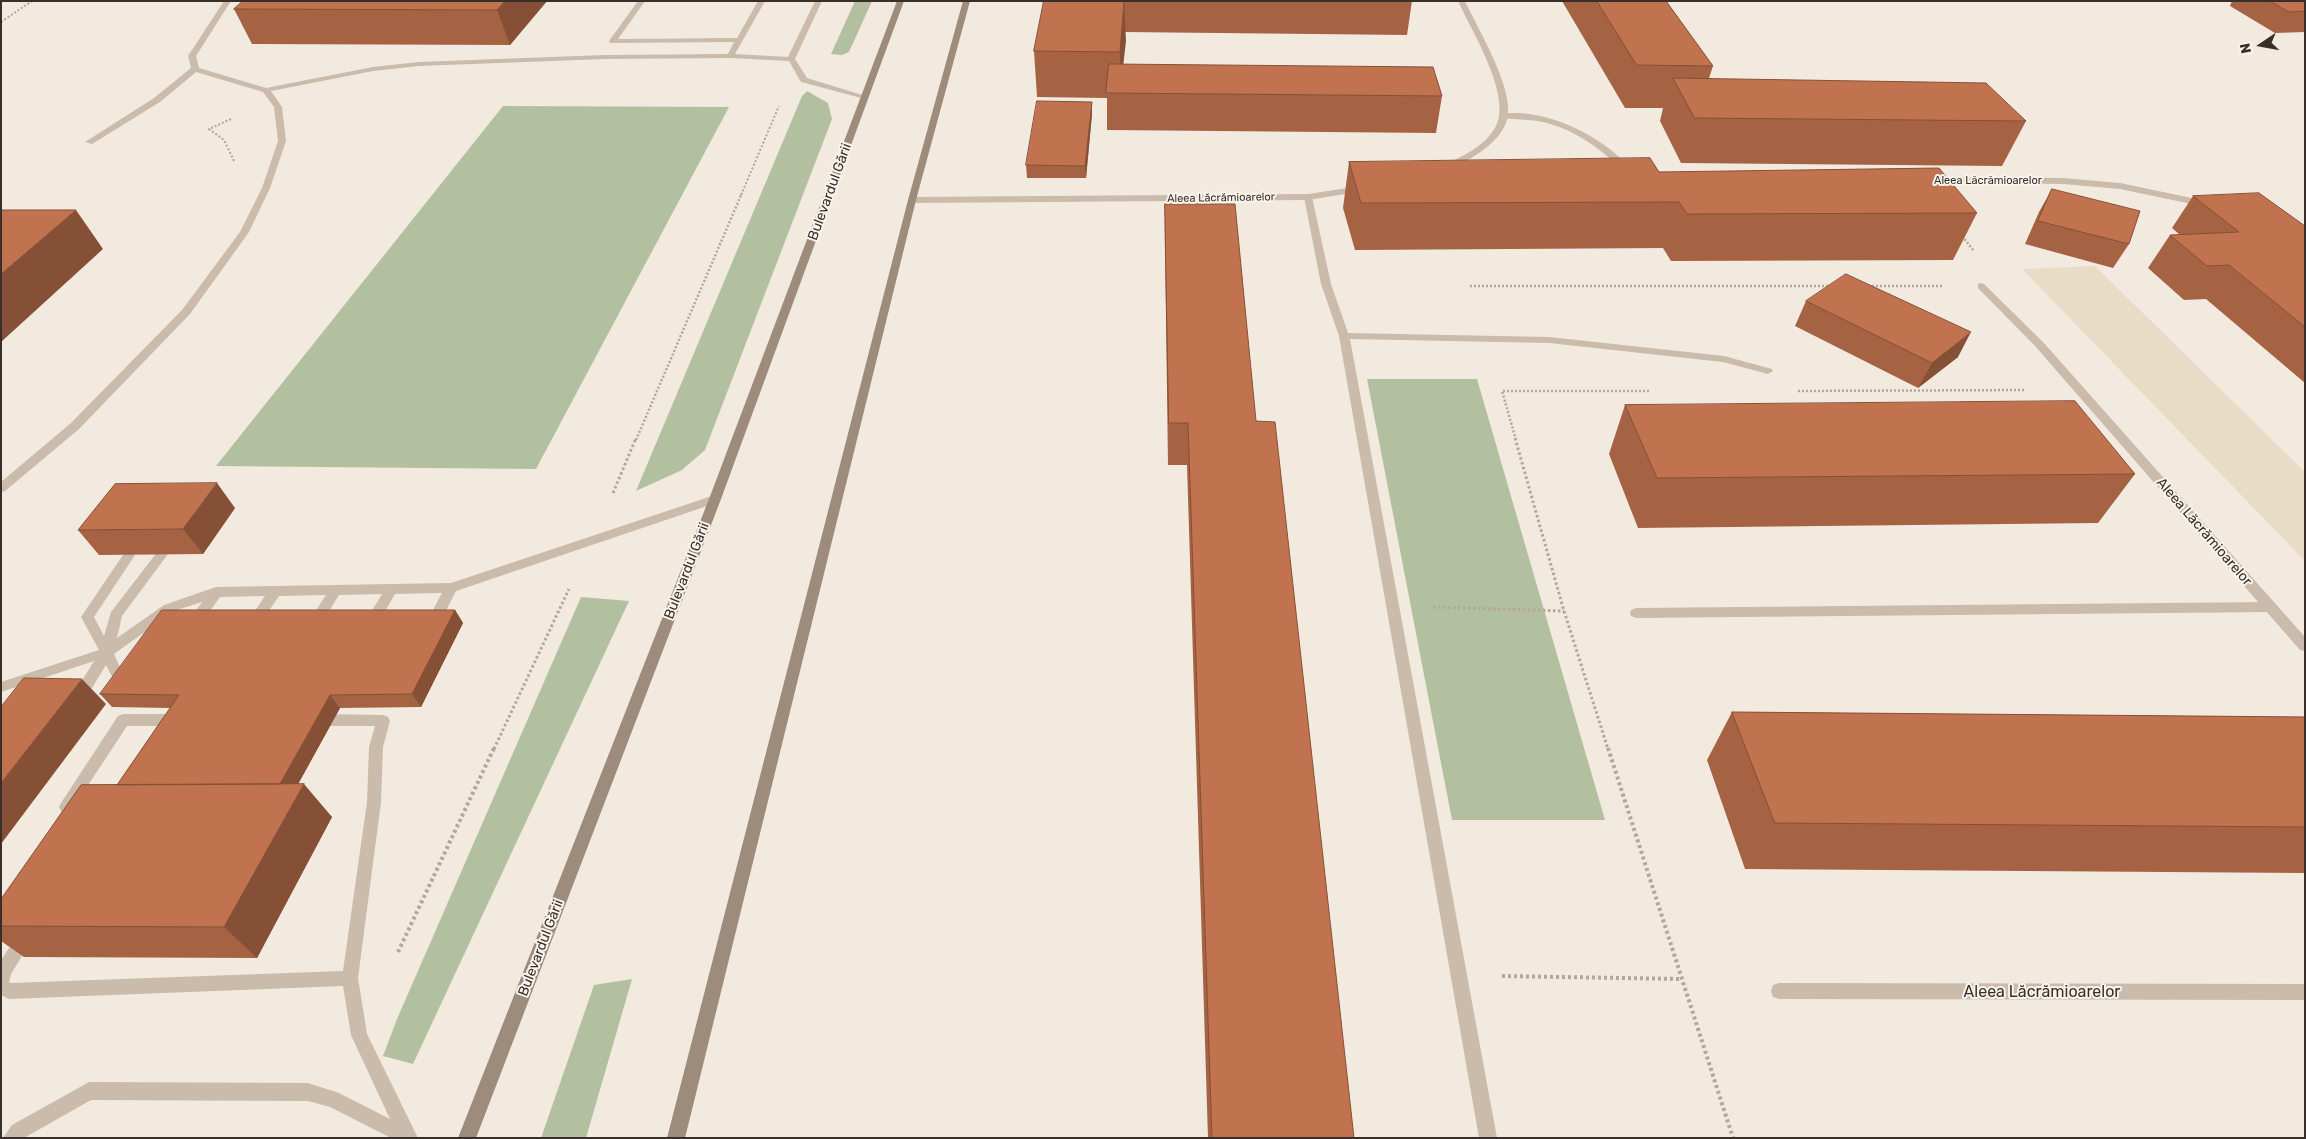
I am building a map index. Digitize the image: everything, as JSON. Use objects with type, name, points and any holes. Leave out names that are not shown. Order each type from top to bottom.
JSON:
[{"type":"main road","name":"Bulevardul Gării","points":[[467,1138],[715,499],[901,1]]},
{"type":"main road","points":[[676,1138],[912,200],[967,1]]},
{"type":"street","points":[[195,68],[192,56],[228,1]]},
{"type":"street","points":[[642,1],[613,40],[739,40]]},
{"type":"street","points":[[730,56],[762,1]]},
{"type":"street","points":[[791,59],[819,1]]},
{"type":"street","points":[[1443,175],[1460,161],[1490,142],[1504,116],[1504,101],[1493,70],[1461,1]]},
{"type":"street","points":[[195,68],[214,76],[266,90],[373,69],[419,64],[605,57],[730,56],[791,59]]},
{"type":"street","points":[[791,59],[804,80],[865,97]]},
{"type":"street","points":[[89,142],[157,100],[195,68]]},
{"type":"street","points":[[1,488],[75,426],[186,312],[244,232],[266,188],[282,141],[278,107],[266,90]]},
{"type":"street","points":[[1504,116],[1549,121],[1577,133],[1615,156],[1629,177]]},
{"type":"street","name":"Aleea Lăcrămioarelor","points":[[1925,180],[2063,181],[2120,186],[2158,192],[2217,206]]},
{"type":"street","name":"Aleea Lăcrămioarelor","points":[[912,200],[1308,197],[1373,187]]},
{"type":"street","points":[[1308,197],[1326,284],[1344,336],[1488,1138]]},
{"type":"street","name":"Aleea Lăcrămioarelor","points":[[1981,286],[2039,344],[2305,646]]},
{"type":"street","points":[[1344,336],[1549,340],[1724,359],[1768,371]]},
{"type":"street","points":[[1,687],[107,652],[169,608],[216,592],[274,593],[451,588],[715,499]]},
{"type":"street","points":[[75,703],[107,652],[116,616],[162,554]]},
{"type":"street","points":[[129,555],[87,617],[107,652],[117,675],[136,688]]},
{"type":"street","points":[[433,623],[451,588]]},
{"type":"street","points":[[367,633],[391,590]]},
{"type":"street","points":[[310,631],[335,591]]},
{"type":"street","points":[[194,623],[216,592]]},
{"type":"street","points":[[248,632],[274,593]]},
{"type":"street","points":[[1636,614],[2270,606]]},
{"type":"street","points":[[318,720],[328,703]]},
{"type":"street","points":[[60,817],[123,720],[190,720]]},
{"type":"street","points":[[160,736],[171,720]]},
{"type":"street","points":[[300,720],[383,721],[376,747],[374,802],[350,978],[359,1034],[409,1137]]},
{"type":"street","points":[[1,980],[3,971],[35,923]]},
{"type":"street","points":[[1,986],[9,991],[350,978]]},
{"type":"street","name":"Aleea Lăcrămioarelor","points":[[1779,991],[2305,992]]},
{"type":"street","points":[[12,1138],[18,1131],[89,1091],[308,1092],[333,1099],[409,1137]]},
{"type":"path","points":[[1,22],[32,1]]},
{"type":"path","points":[[1863,286],[1981,286],[1981,259],[1957,230]]},
{"type":"path","points":[[1470,286],[1834,286]]},
{"type":"path","points":[[1502,391],[1564,611],[1733,1138]]},
{"type":"path","points":[[1393,606],[1564,611]]},
{"type":"path","points":[[1458,975],[1681,979]]},
{"type":"green space","points":[[855,1],[872,1],[849,52],[842,55],[831,54]]},
{"type":"green space","points":[[807,91],[828,103],[832,119],[705,450],[682,470],[636,491],[802,96]]},
{"type":"green space","points":[[503,106],[729,107],[536,469],[216,466]]},
{"type":"green space","points":[[1367,379],[1477,379],[1605,820],[1452,820]]},
{"type":"green space","points":[[581,597],[629,601],[413,1064],[383,1056],[397,1019]]},
{"type":"green space","points":[[632,979],[586,1138],[541,1138],[594,985]]},
{"type":"shaded area","points":[[2095,266],[2305,472],[2305,561],[2022,269]]},
{"type":"building","points":[[243,1],[505,1],[497,10],[234,9]]},
{"type":"building","points":[[1044,1],[1124,1],[1120,52],[1034,51]]},
{"type":"building","points":[[1597,1],[1666,1],[1713,66],[1637,65]]},
{"type":"building","points":[[2270,1],[2305,1],[2305,11],[2289,12]]},
{"type":"building","points":[[1109,64],[1433,67],[1442,96],[1106,93]]},
{"type":"building","points":[[1673,78],[1986,83],[2026,121],[1695,118]]},
{"type":"building","points":[[1037,101],[1092,102],[1085,166],[1026,165]]},
{"type":"building","points":[[1650,158],[1659,172],[1939,168],[1977,213],[1687,214],[1679,202],[1361,203],[1349,162]]},
{"type":"building","points":[[2052,189],[2140,211],[2129,244],[2038,221]]},
{"type":"building","points":[[2259,193],[2305,226],[2305,327],[2229,265],[2207,266],[2170,235],[2239,232],[2193,196]]},
{"type":"building","points":[[1165,204],[1235,204],[1256,421],[1275,422],[1354,1138],[1212,1138],[1188,423],[1169,423]]},
{"type":"building","points":[[1,210],[76,210],[1,274]]},
{"type":"building","points":[[1846,274],[1971,332],[1932,363],[1806,301]]},
{"type":"building","points":[[2075,401],[2135,474],[1657,478],[1625,405]]},
{"type":"building","points":[[217,483],[183,529],[78,530],[115,484]]},
{"type":"building","points":[[162,610],[455,610],[412,694],[330,695],[280,784],[117,785],[179,695],[100,694]]},
{"type":"building","points":[[24,678],[82,679],[1,783],[1,707]]},
{"type":"building","points":[[1732,712],[2305,717],[2305,827],[1775,823]]},
{"type":"building","points":[[304,784],[224,927],[1,926],[1,899],[81,785]]}]
